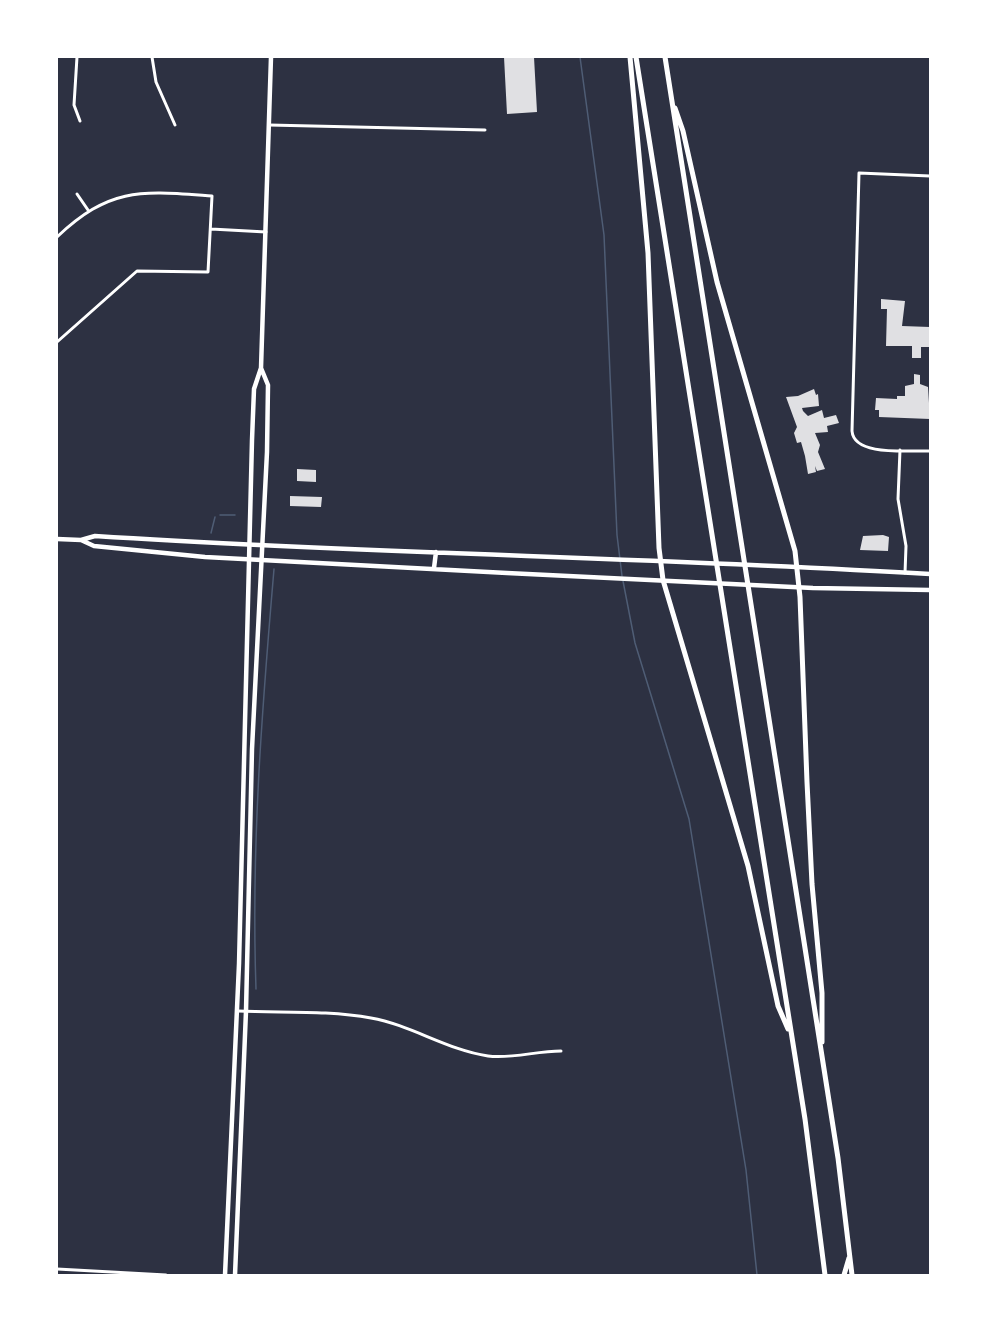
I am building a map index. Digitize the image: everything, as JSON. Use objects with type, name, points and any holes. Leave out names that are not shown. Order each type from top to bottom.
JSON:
[{"type":"highway","points":[[630,57],[648,253],[660,559],[663,580],[735,816],[778,1006],[792,1037]]},
{"type":"highway","points":[[636,57],[809,1146],[825,1275]]},
{"type":"highway","points":[[665,57],[822,1058],[852,1275]]},
{"type":"highway","points":[[671,96],[683,131],[717,282],[794,545],[799,586],[812,884],[822,993],[822,1058]]},
{"type":"highway","points":[[844,1275],[850,1253]]},
{"type":"main road","points":[[225,1275],[236,1011],[254,389],[261,368],[271,57]]},
{"type":"main road","points":[[235,1275],[246,1011],[252,749],[263,560],[268,385],[261,368]]},
{"type":"main road","points":[[81,540],[95,536],[263,545],[660,559],[930,574]]},
{"type":"main road","points":[[57,538],[81,540],[94,546],[263,560],[604,578],[930,590]]},
{"type":"main road","points":[[434,568],[436,552]]},
{"type":"street","points":[[77,57],[74,105],[80,121]]},
{"type":"street","points":[[152,57],[156,82],[175,125]]},
{"type":"street","points":[[269,125],[485,130]]},
{"type":"street","points":[[930,176],[859,173],[852,431],[855,442],[866,449],[930,451]]},
{"type":"street","points":[[77,194],[88,210]]},
{"type":"street","points":[[57,237],[88,210],[116,198],[141,194],[212,196],[208,272],[137,271],[57,342]]},
{"type":"street","points":[[211,229],[266,232]]},
{"type":"street","points":[[900,450],[898,499],[906,546],[905,573]]},
{"type":"street","points":[[236,1011],[370,1018],[393,1023],[442,1043],[489,1056],[510,1057],[537,1051],[561,1051]]},
{"type":"street","points":[[57,1269],[88,1274],[166,1275]]},
{"type":"building","points":[[504,57],[534,57],[537,112],[507,114]]},
{"type":"building","points":[[881,299],[905,301],[902,326],[930,327],[930,347],[921,347],[921,358],[912,358],[912,346],[886,346],[887,309],[881,309]]},
{"type":"building","points":[[914,374],[920,375],[920,384],[928,387],[930,419],[879,417],[879,410],[875,410],[876,398],[897,399],[897,396],[905,396],[905,386],[914,384]]},
{"type":"building","points":[[814,389],[816,395],[818,394],[819,406],[802,408],[803,411],[808,416],[822,410],[824,418],[836,415],[839,423],[827,426],[828,432],[815,433],[820,445],[818,452],[825,469],[817,471],[815,466],[816,472],[808,474],[801,442],[797,443],[794,433],[797,427],[786,397],[798,396]]},
{"type":"building","points":[[297,469],[316,470],[316,482],[297,481]]},
{"type":"building","points":[[290,496],[322,497],[321,507],[290,506]]},
{"type":"building","points":[[863,536],[889,537],[888,551],[860,550]]},
{"type":"waterway","points":[[580,57],[604,235],[617,535],[622,576]]},
{"type":"waterway","points":[[220,515],[235,515]]},
{"type":"waterway","points":[[211,533],[215,517]]},
{"type":"waterway","points":[[256,989],[256,831],[274,569]]},
{"type":"waterway","points":[[623,581],[635,643],[689,819],[746,1170],[757,1275]]}]
